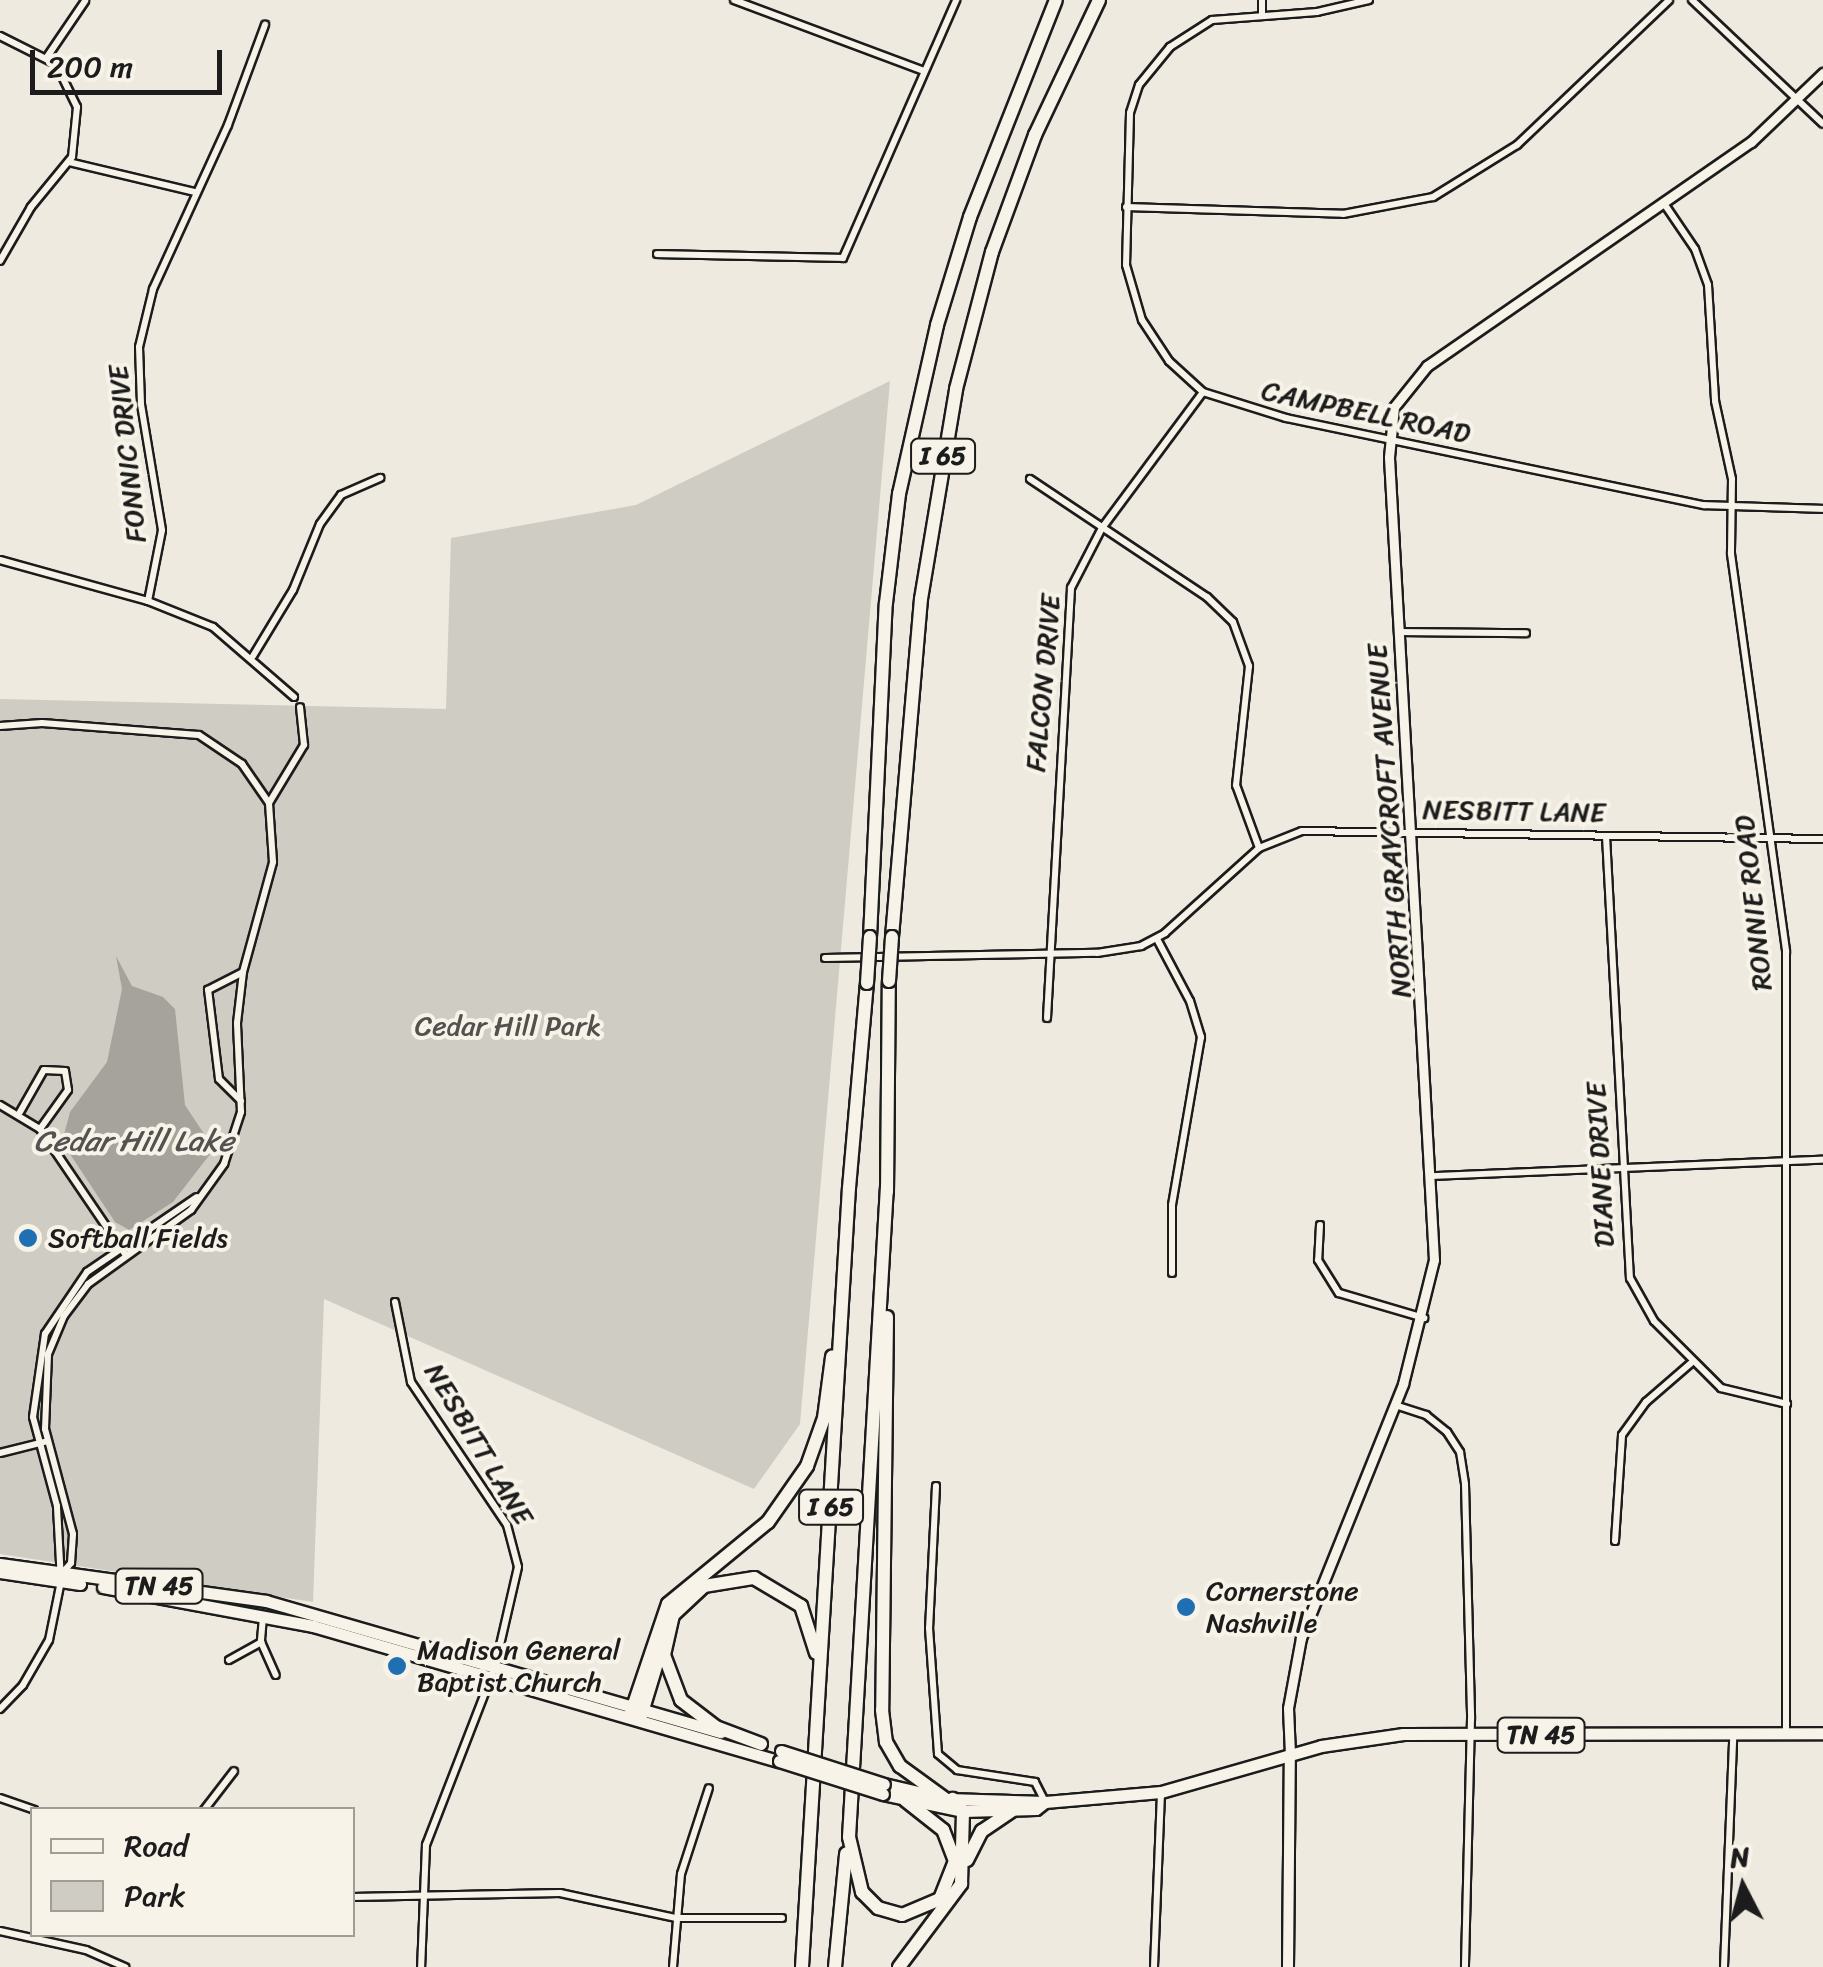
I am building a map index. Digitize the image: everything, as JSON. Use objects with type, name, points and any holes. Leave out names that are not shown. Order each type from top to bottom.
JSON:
[{"type":"highway","name":"I 65","points":[[802,1967],[844,1271],[868,983],[886,603],[899,494],[937,324],[970,217],[1056,0]]},
{"type":"highway","name":"I 65","points":[[835,1967],[849,1836],[887,1186],[889,981],[921,600],[956,389],[992,252],[1035,134],[1099,0]]},
{"type":"highway","points":[[887,1186],[882,1710],[886,1742],[900,1766],[963,1811],[964,1867]]},
{"type":"highway","points":[[637,1713],[668,1604],[768,1522],[806,1466],[824,1418],[844,1271]]},
{"type":"highway","points":[[637,1713],[668,1628],[681,1604],[716,1581],[754,1578],[790,1596],[806,1614],[816,1646],[815,1742]]},
{"type":"highway","points":[[668,1628],[666,1666],[681,1700],[716,1727],[760,1744]]},
{"type":"highway","points":[[849,1836],[853,1872],[869,1901],[902,1915],[932,1906],[950,1887],[954,1850],[937,1822],[906,1800]]},
{"type":"highway","points":[[898,1967],[952,1900],[982,1831],[1012,1811]]},
{"type":"main road","name":"TN 45","points":[[0,1564],[264,1607],[637,1713],[884,1789],[948,1799],[1044,1802],[1160,1792],[1349,1740],[1469,1733],[1733,1738],[1823,1733]]},
{"type":"main road","name":"TN 45","points":[[0,1572],[62,1577]]},
{"type":"main road","name":"TN 45","points":[[637,1713],[760,1744],[780,1756]]},
{"type":"main road","points":[[1288,1967],[1290,1754]]},
{"type":"main road","name":"TN 45","points":[[884,1789],[906,1800],[963,1811],[1012,1811],[1044,1802]]},
{"type":"street","points":[[734,0],[924,72]]},
{"type":"street","points":[[657,254],[842,258],[898,145],[956,0]]},
{"type":"street","points":[[1262,0],[1262,13],[1328,11],[1369,0]]},
{"type":"street","points":[[1126,208],[1343,214],[1433,197],[1517,144],[1670,0]]},
{"type":"street","points":[[1692,0],[1823,124]]},
{"type":"street","points":[[46,57],[84,1]]},
{"type":"street","name":"CAMPBELL ROAD","points":[[1262,13],[1212,20],[1180,38],[1139,85],[1130,113],[1126,265],[1135,305],[1162,352],[1203,392],[1252,411],[1732,508],[1823,509]]},
{"type":"street","name":"FONNIC DRIVE","points":[[148,600],[162,530],[141,404],[139,347],[153,289],[228,126],[265,26]]},
{"type":"street","points":[[0,36],[14,39],[46,57],[64,76],[77,107],[69,162],[31,208],[0,260]]},
{"type":"street","name":"NORTH GRAYCROFT AVENUE","points":[[1290,1754],[1288,1708],[1301,1638],[1396,1405],[1424,1318],[1436,1241],[1389,440],[1394,407],[1426,366],[1751,142],[1823,73]]},
{"type":"street","points":[[69,162],[195,192]]},
{"type":"street","name":"RONNIE ROAD","points":[[1663,202],[1695,249],[1708,285],[1732,508],[1731,554],[1786,951],[1790,1160],[1786,1736]]},
{"type":"street","name":"FALCON DRIVE","points":[[1047,1018],[1071,588],[1102,528],[1203,392]]},
{"type":"street","points":[[252,656],[293,590],[320,524],[342,495],[380,478]]},
{"type":"street","points":[[1030,479],[1218,605],[1242,638],[1248,672],[1236,785],[1259,848]]},
{"type":"street","points":[[0,560],[148,600],[213,626],[252,656],[294,697]]},
{"type":"street","points":[[1400,632],[1526,633]]},
{"type":"street","points":[[62,1577],[71,1564],[71,1515],[48,1441],[44,1384],[54,1338],[78,1295],[125,1254],[191,1210],[218,1174],[237,1132],[242,1102],[237,1023],[243,972],[273,862],[270,803],[304,745],[300,706]]},
{"type":"street","points":[[0,726],[60,724],[199,735],[231,754],[270,803]]},
{"type":"street","name":"NESBITT LANE","points":[[825,958],[1113,952],[1157,939],[1259,848],[1302,831],[1823,839]]},
{"type":"street","name":"DIANE DRIVE","points":[[1606,836],[1630,1278],[1643,1307],[1691,1363],[1720,1388],[1787,1404]]},
{"type":"street","points":[[1157,939],[1190,1001],[1200,1037],[1172,1206],[1172,1272]]},
{"type":"street","points":[[242,1102],[219,1079],[208,990],[243,972]]},
{"type":"street","points":[[20,1112],[44,1070],[65,1071],[68,1090],[40,1128]]},
{"type":"street","points":[[0,1105],[20,1112],[40,1128],[125,1254]]},
{"type":"street","points":[[1434,1176],[1622,1164],[1823,1160]]},
{"type":"street","points":[[0,1709],[23,1685],[50,1640],[62,1577],[57,1506],[37,1444],[33,1387],[45,1334],[70,1290],[120,1246],[184,1208],[218,1174]]},
{"type":"street","points":[[1320,1224],[1318,1260],[1339,1293],[1424,1318]]},
{"type":"street","name":"NESBITT LANE","points":[[395,1302],[400,1344],[420,1399],[486,1491],[515,1546],[516,1586],[493,1672],[426,1845],[421,1967]]},
{"type":"street","points":[[1615,1541],[1622,1435],[1646,1402],[1691,1363]]},
{"type":"street","points":[[1396,1405],[1438,1423],[1463,1465],[1469,1733],[1465,1967]]},
{"type":"street","points":[[0,1453],[48,1441]]},
{"type":"street","points":[[936,1486],[929,1628],[938,1754],[957,1770],[1035,1782],[1044,1802]]},
{"type":"street","points":[[264,1607],[261,1642],[276,1675]]},
{"type":"street","points":[[229,1660],[261,1642]]},
{"type":"street","points":[[1724,1967],[1733,1738]]},
{"type":"street","points":[[206,1807],[234,1770]]},
{"type":"street","points":[[674,1967],[676,1918],[691,1832],[709,1788]]},
{"type":"street","points":[[1154,1967],[1160,1792]]},
{"type":"street","points":[[0,1798],[30,1809]]},
{"type":"street","points":[[355,1897],[424,1900],[560,1892],[676,1918],[782,1918]]},
{"type":"street","points":[[0,1931],[86,1950],[125,1967]]},
{"type":"green space","name":"Cedar Hill Park","points":[[890,381],[800,1424],[754,1489],[324,1299],[313,1602],[0,1554],[0,699],[446,709],[451,538],[636,505]]},
{"type":"water","name":"Cedar Hill Lake","points":[[116,956],[132,986],[163,997],[175,1009],[185,1105],[214,1149],[173,1202],[129,1230],[115,1222],[62,1142],[70,1112],[107,1062],[122,989]]},
{"type":"place","name":"Softball Fields","points":[[28,1238]]},
{"type":"place","name":"Cornerstone Nashville","points":[[1186,1607]]},
{"type":"place","name":"Madison General Baptist Church","points":[[397,1666]]}]
